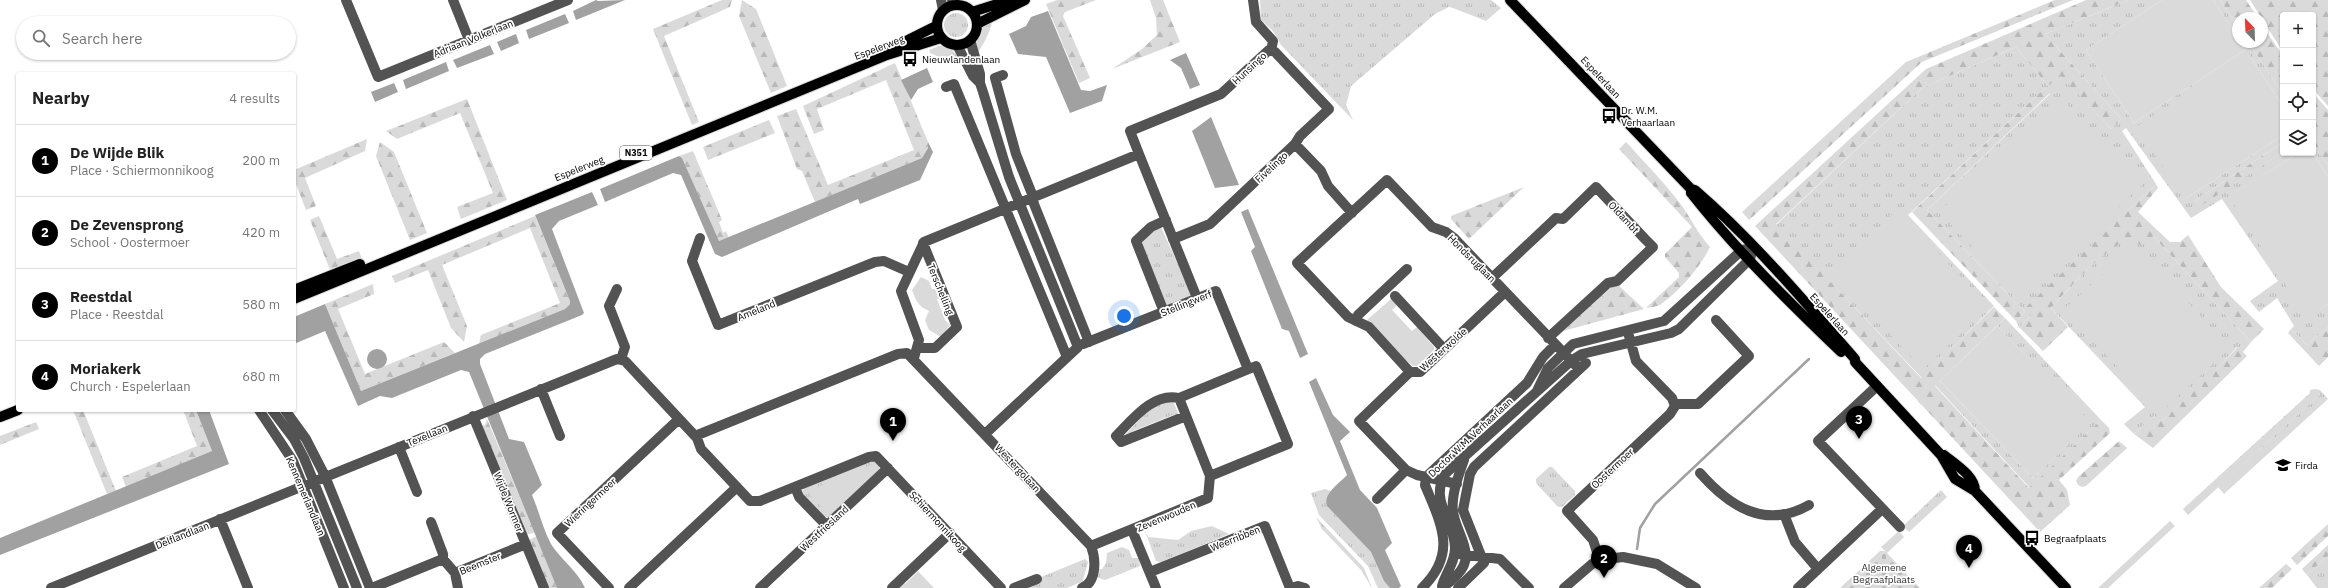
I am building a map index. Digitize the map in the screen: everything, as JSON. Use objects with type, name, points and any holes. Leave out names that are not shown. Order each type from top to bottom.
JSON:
[{"type":"main road","points":[[972,12],[1010,0]]},
{"type":"main road","points":[[977,24],[1025,0]]},
{"type":"main road","name":"Espelerlaan","points":[[1510,0],[1691,189],[1695,190],[1718,211],[1824,324],[1855,359],[1855,362],[1941,455],[1962,469],[1975,488],[1975,491],[2066,588]]},
{"type":"main road","points":[[954,2],[966,7],[972,12],[977,24],[975,33],[970,40],[957,45],[947,43],[941,38],[936,26],[942,5],[954,2]]},
{"type":"main road","name":"Espelerweg","points":[[296,289],[853,65],[936,26]]},
{"type":"main road","name":"Espelerweg","points":[[296,298],[887,55],[941,38]]},
{"type":"main road","name":"Espelerlaan","points":[[1691,189],[1691,193],[1701,206],[1817,330],[1851,362],[1855,362]]},
{"type":"main road","points":[[0,412],[16,406]]},
{"type":"main road","points":[[0,417],[16,411]]},
{"type":"street","name":"Adriaan Volkerlaan","points":[[346,0],[378,77],[568,0]]},
{"type":"street","points":[[453,0],[469,40]]},
{"type":"street","points":[[1253,0],[1255,19],[1273,41],[1272,51]]},
{"type":"street","points":[[970,40],[980,74],[980,83],[991,113],[1006,169],[1078,347],[985,434]]},
{"type":"street","points":[[957,45],[973,76],[980,83]]},
{"type":"street","name":"Hunsingo","points":[[1139,154],[1130,131],[1221,94],[1269,50],[1275,52],[1329,109],[1300,136],[1295,144]]},
{"type":"street","points":[[1003,75],[995,78],[1016,154],[1089,342]]},
{"type":"street","points":[[946,87],[954,84],[1068,357]]},
{"type":"street","name":"Fivelingo","points":[[1173,239],[1210,224],[1295,144],[1320,169],[1327,185],[1352,213]]},
{"type":"street","points":[[923,243],[1139,154],[1197,298]]},
{"type":"street","name":"Hondsruglaan","points":[[1356,321],[1348,317],[1297,263],[1387,180],[1432,227],[1450,235],[1552,342]]},
{"type":"street","name":"Oldambt","points":[[1492,278],[1556,218],[1563,219],[1596,187],[1653,247],[1617,281],[1608,283],[1552,342]]},
{"type":"street","points":[[1164,312],[1136,241],[1151,227],[1166,220]]},
{"type":"street","name":"Ameland","points":[[700,238],[692,261],[718,325],[880,261],[909,272]]},
{"type":"street","name":"Terschelling","points":[[923,243],[957,327],[935,348],[918,348],[919,339],[901,293],[923,243]]},
{"type":"street","points":[[1742,250],[1752,248],[1750,259]]},
{"type":"street","name":"Doctor W.M. Verhaarlaan","points":[[1536,391],[1548,368],[1576,343],[1628,331],[1667,319],[1742,250]]},
{"type":"street","name":"Doctor W.M. Verhaarlaan","points":[[1441,587],[1453,563],[1455,553],[1453,535],[1439,497],[1442,481],[1446,473],[1457,462],[1464,460],[1536,391],[1571,361],[1582,354],[1677,330],[1750,259]]},
{"type":"street","points":[[1407,269],[1358,315],[1356,321],[1369,327],[1410,372]]},
{"type":"street","points":[[617,289],[609,306],[625,347],[621,359],[695,436],[701,449],[749,500],[756,502],[795,487],[800,497],[826,525]]},
{"type":"street","name":"Stellingwerf","points":[[1078,347],[1216,291],[1248,369]]},
{"type":"street","name":"Westerwolde","points":[[1457,484],[1426,477],[1406,470],[1359,420],[1410,372],[1420,372],[1505,292]]},
{"type":"street","points":[[1395,296],[1444,349]]},
{"type":"street","points":[[1628,331],[1636,361],[1675,404],[1698,404],[1750,356],[1716,320]]},
{"type":"street","points":[[1458,588],[1483,564],[1463,510],[1470,474],[1474,467],[1582,366],[1571,361],[1562,354],[1552,342]]},
{"type":"street","name":"Doctor W.M. Verhaarlaan","points":[[1422,586],[1438,569],[1444,551],[1443,532],[1425,485],[1426,477],[1527,383],[1552,342]]},
{"type":"street","points":[[695,436],[898,354],[907,353],[914,358],[918,348]]},
{"type":"street","name":"Westergolaan","points":[[914,358],[1091,546]]},
{"type":"street","name":"Texellaan","points":[[314,481],[614,359],[621,359]]},
{"type":"street","points":[[1186,416],[1121,442],[1116,436],[1150,404],[1170,396],[1179,398],[1256,366],[1288,444],[1210,476]]},
{"type":"street","points":[[1877,386],[1818,441],[1900,527]]},
{"type":"street","points":[[541,389],[560,436]]},
{"type":"street","name":"Zevenwouden","points":[[1132,530],[1208,498],[1210,476],[1179,398]]},
{"type":"street","name":"Oostermoer","points":[[1600,561],[1592,538],[1567,511],[1673,411],[1675,404]]},
{"type":"street","name":"Kennemerlandlaan","points":[[260,412],[287,451],[303,486],[344,588]]},
{"type":"street","name":"Kennemerlandlaan","points":[[273,412],[298,445],[357,588]]},
{"type":"street","points":[[286,412],[306,439],[325,476],[371,588],[443,559],[443,554],[431,522]]},
{"type":"street","name":"Wijde Wormer","points":[[474,416],[544,588]]},
{"type":"street","name":"Wieringermeer","points":[[609,588],[557,533],[679,419]]},
{"type":"street","points":[[399,447],[417,492]]},
{"type":"street","name":"Schiermonnikoog","points":[[795,487],[874,456],[888,468],[1001,588]]},
{"type":"street","name":"Doctor W.M. Verhaarlaan","points":[[1441,587],[1447,585],[1461,571],[1466,556],[1464,540],[1453,513],[1457,484],[1464,460]]},
{"type":"street","name":"Westfriesland","points":[[760,588],[888,468]]},
{"type":"street","points":[[1376,498],[1406,470]]},
{"type":"street","points":[[1700,473],[1719,494],[1736,506],[1759,514],[1784,514],[1809,505]]},
{"type":"street","name":"Delflandlaan","points":[[51,588],[314,481]]},
{"type":"street","points":[[629,588],[737,487]]},
{"type":"street","points":[[1798,588],[1882,509]]},
{"type":"street","points":[[1784,514],[1796,542],[1818,569]]},
{"type":"street","points":[[220,519],[248,588]]},
{"type":"street","name":"Weerribben","points":[[1150,572],[1265,526],[1290,586]]},
{"type":"street","points":[[1082,588],[1090,583],[1092,575],[1095,556],[1091,546],[1132,530],[1156,588]]},
{"type":"street","points":[[892,588],[950,534]]},
{"type":"street","name":"Beemster","points":[[443,559],[455,573],[526,544]]},
{"type":"street","points":[[1444,551],[1466,556],[1500,559],[1529,588]]},
{"type":"street","points":[[1564,588],[1584,569],[1600,561],[1623,557],[1648,561],[1670,570],[1696,588]]},
{"type":"street","points":[[455,573],[458,588]]},
{"type":"street","points":[[1014,588],[1037,579]]},
{"type":"street","points":[[1290,586],[1305,588]]},
{"type":"green space","points":[[722,0],[732,0],[730,7],[664,36],[699,122],[692,125],[653,29]]},
{"type":"green space","points":[[742,0],[756,9],[787,86],[771,93],[739,16]]},
{"type":"green space","points":[[1057,0],[1096,0],[1065,12],[1063,16],[1090,78],[1079,83],[1046,4]]},
{"type":"green space","points":[[1150,0],[1163,0],[1180,42],[1112,69],[1142,49],[1157,35],[1156,18]]},
{"type":"green space","points":[[1260,0],[1491,0],[1501,8],[1486,21],[1449,7],[1435,14],[1351,86],[1346,105],[1353,120],[1281,45],[1273,31],[1261,20]]},
{"type":"green space","points":[[2055,0],[2073,0],[1922,62],[1749,220],[1742,212],[1906,62]]},
{"type":"green space","points":[[2086,0],[2129,0],[2045,34],[2121,119],[2111,129],[2061,76],[2048,86],[2016,47],[1922,88],[1776,224],[1921,378],[1994,307],[2005,318],[1935,386],[2029,488],[2101,420],[2109,428],[2110,433],[2059,480],[2067,490],[2070,505],[2040,532],[1755,226],[1926,69]]},
{"type":"green space","points":[[2129,0],[2162,0],[2086,50],[2134,123],[2245,50],[2244,48],[2252,48],[2280,90],[2280,101],[2248,53],[2185,199],[2280,137],[2280,144],[2196,200],[2199,206],[2280,154],[2280,156],[2293,156],[2230,197],[2307,317],[2328,304],[2328,327],[2307,345],[2291,329],[2294,326],[2277,298],[2259,312],[2250,301],[2278,281],[2222,199],[2191,218],[2126,128],[2122,131],[2156,184],[2028,306],[2031,316],[2019,327],[2016,321],[2025,312],[1927,210],[2050,94],[2045,88],[1908,215],[1994,306],[1922,378],[1776,225],[1922,88],[2016,47],[2048,86],[2061,75],[2111,129],[2121,119],[2045,34]]},
{"type":"green space","points":[[2162,0],[2213,0],[2232,29],[2232,48],[2244,48],[2245,50],[2134,123],[2086,50]]},
{"type":"green space","points":[[2213,0],[2220,0],[2232,18],[2232,29]]},
{"type":"green space","points":[[2220,0],[2246,0],[2254,12],[2232,12],[2232,18]]},
{"type":"green space","points":[[2250,0],[2328,0],[2328,106],[2316,92],[2316,12],[2280,12],[2280,47],[2268,28],[2268,12],[2258,12]]},
{"type":"green space","points":[[956,13],[965,16],[968,25],[965,34],[956,37],[947,34],[944,25],[947,16]]},
{"type":"green space","points":[[992,20],[991,27],[986,38],[976,54],[976,39],[978,34],[987,23]]},
{"type":"green space","points":[[2268,34],[2280,52],[2280,90],[2252,48],[2268,48]]},
{"type":"green space","points":[[939,46],[950,48],[961,60],[948,61],[930,53],[929,50]]},
{"type":"green space","points":[[2248,53],[2280,101],[2280,137],[2185,199],[2136,127]]},
{"type":"green space","points":[[895,63],[928,142],[928,148],[922,158],[815,202],[802,171],[797,169],[777,116],[796,109],[828,185],[914,150],[886,80],[817,109],[824,130],[814,134],[803,106]]},
{"type":"green space","points":[[2045,88],[2050,93],[1927,210],[2025,312],[2016,321],[1912,212]]},
{"type":"green space","points":[[2316,96],[2328,110],[2328,165],[2316,148]]},
{"type":"green space","points":[[2060,97],[2143,184],[2022,299],[1939,212]]},
{"type":"green space","points":[[467,99],[507,200],[461,219],[457,207],[493,193],[460,113],[397,139],[386,131]]},
{"type":"green space","points":[[769,120],[775,133],[708,160],[703,147]]},
{"type":"green space","points":[[367,139],[365,151],[305,178],[316,206],[306,210],[296,184],[296,169]]},
{"type":"green space","points":[[380,142],[394,152],[427,233],[410,240],[376,156]]},
{"type":"green space","points":[[1626,142],[1662,181],[1686,211],[1710,247],[1695,270],[1675,293],[1659,305],[1646,308],[1679,277],[1679,273],[1665,257],[1665,254],[1692,227],[1619,149]]},
{"type":"green space","points":[[2280,144],[2280,154],[2199,207],[2196,200]]},
{"type":"green space","points":[[2316,148],[2328,165],[2328,177],[2315,156]]},
{"type":"green space","points":[[693,151],[722,220],[719,222],[723,233],[726,231],[729,238],[718,241],[682,158],[679,156]]},
{"type":"green space","points":[[2293,156],[2315,156],[2328,177],[2328,304],[2307,318],[2229,197]]},
{"type":"green space","points":[[2156,184],[2158,188],[2138,212],[2170,242],[2180,242],[2188,235],[2221,287],[2264,329],[2251,342],[2153,236],[2141,246],[2132,237],[2122,242],[2100,258],[2051,308],[2068,327],[2043,351],[2019,327],[2031,316],[2027,306]]},
{"type":"green space","points":[[1524,187],[1469,239],[1451,219],[1451,216]]},
{"type":"green space","points":[[1897,210],[1989,307],[1923,369],[1831,272]]},
{"type":"green space","points":[[319,216],[337,259],[359,251],[362,259],[331,272],[310,220]]},
{"type":"green space","points":[[535,216],[570,301],[570,304],[565,309],[479,344],[481,335],[560,303],[530,228],[442,265],[467,326],[464,342],[451,328],[428,270],[395,283],[392,276]]},
{"type":"green space","points":[[1161,227],[1191,293],[1190,296],[1166,306],[1141,244],[1153,231]]},
{"type":"green space","points":[[2153,236],[2251,342],[2243,352],[2237,347],[2208,379],[2164,419],[2160,421],[2154,416],[2134,434],[2124,424],[2145,407],[2051,308],[2089,268],[2111,248],[2131,237]]},
{"type":"green space","points":[[2135,245],[2230,348],[2160,413],[2064,309]]},
{"type":"green space","points":[[921,277],[929,281],[932,289],[937,289],[940,298],[937,299],[945,320],[950,325],[941,337],[929,330],[925,320],[929,311],[918,303],[912,290]]},
{"type":"green space","points":[[373,284],[374,294],[338,309],[365,374],[444,342],[455,353],[361,391],[325,304]]},
{"type":"green space","points":[[1618,285],[1644,309],[1563,331],[1613,286]]},
{"type":"green space","points":[[1391,299],[1397,305],[1392,310],[1412,331],[1417,327],[1434,347],[1434,350],[1417,366],[1413,366],[1397,353],[1367,320]]},
{"type":"green space","points":[[2005,318],[2101,420],[2030,488],[1935,385],[1940,381],[2033,478],[2090,423],[1997,326]]},
{"type":"green space","points":[[1997,326],[2091,423],[2033,478],[1940,381]]},
{"type":"green space","points":[[2328,327],[2328,357],[2319,366],[2288,333],[2291,329],[2307,345]]},
{"type":"green space","points":[[2238,347],[2247,356],[2153,448],[2134,434],[2154,416],[2160,421],[2164,419],[2207,379]]},
{"type":"green space","points":[[2310,390],[2320,390],[2320,394],[2188,515],[2183,509],[2310,393]]},
{"type":"green space","points":[[2320,390],[2328,399],[2224,494],[2218,487],[2320,394]]},
{"type":"green space","points":[[1172,399],[1179,415],[1173,415],[1133,431],[1130,435],[1126,434],[1152,406]]},
{"type":"green space","points":[[74,412],[84,412],[116,491],[107,494]]},
{"type":"green space","points":[[184,412],[197,412],[212,451],[126,487],[122,477],[197,446]]},
{"type":"green space","points":[[487,419],[534,531],[536,532],[526,535],[481,426],[485,425]]},
{"type":"green space","points":[[36,422],[39,429],[0,445],[0,436]]},
{"type":"green space","points":[[2119,441],[2127,448],[2086,486],[2082,487],[2078,485],[2076,481],[2078,477]]},
{"type":"green space","points":[[870,460],[876,461],[880,469],[829,517],[823,517],[802,493],[804,488]]},
{"type":"green space","points":[[873,464],[868,475],[827,513],[809,494],[815,488]]},
{"type":"green space","points":[[1549,467],[1552,467],[1575,491],[1575,495],[1562,507],[1558,507],[1536,483],[1536,479]]},
{"type":"green space","points":[[1325,489],[1331,491],[1328,495],[1327,506],[1371,552],[1384,581],[1390,588],[1378,588],[1368,566],[1319,515],[1311,493]]},
{"type":"green space","points":[[1941,490],[1947,497],[1909,532],[1903,526]]},
{"type":"green space","points":[[1316,517],[1364,568],[1372,588],[1361,570],[1322,529]]},
{"type":"green space","points":[[2170,521],[2175,526],[2108,588],[2098,588]]},
{"type":"green space","points":[[2328,524],[2328,536],[2297,565],[2291,558]]},
{"type":"green space","points":[[1212,526],[1229,534],[1161,562],[1156,561],[1144,528],[1148,537],[1178,540],[1191,531]]},
{"type":"green space","points":[[1899,531],[1904,537],[1887,553],[1881,547]]},
{"type":"green space","points":[[537,536],[557,588],[547,588],[529,540]]},
{"type":"green space","points":[[2328,545],[2328,556],[2307,575],[2302,569]]},
{"type":"green space","points":[[1122,547],[1129,550],[1132,558],[1139,558],[1140,566],[1105,580],[1096,577],[1097,569],[1102,569],[1106,563],[1107,553]]},
{"type":"green space","points":[[1880,551],[1885,551],[1846,588],[1840,588]]},
{"type":"green space","name":"Algemene Begraafplaats","points":[[1885,551],[1920,588],[1846,588]]},
{"type":"green space","points":[[2328,556],[2328,588],[2317,588],[2307,575]]},
{"type":"green space","points":[[1085,559],[1088,562],[1082,584],[1079,583],[1067,588],[1021,588],[1041,577]]},
{"type":"green space","points":[[2286,564],[2292,569],[2272,588],[2259,588]]},
{"type":"green space","points":[[918,571],[934,588],[897,588],[904,582],[905,584]]},
{"type":"shaded area","points":[[596,0],[625,0],[576,20],[573,11]]},
{"type":"shaded area","points":[[1048,11],[1081,90],[1090,91],[1107,85],[1102,101],[1070,113],[1046,57],[1018,54],[1009,34],[1026,26],[1031,17]]},
{"type":"shaded area","points":[[565,14],[569,23],[529,39],[526,30]]},
{"type":"shaded area","points":[[516,34],[519,43],[501,51],[497,42]]},
{"type":"shaded area","points":[[490,45],[494,54],[457,68],[453,60]]},
{"type":"shaded area","points":[[1186,53],[1200,85],[1190,89],[1181,68],[1170,60]]},
{"type":"shaded area","points":[[446,62],[449,71],[406,89],[403,80]]},
{"type":"shaded area","points":[[927,68],[933,82],[918,89],[911,100],[901,80]]},
{"type":"shaded area","points":[[394,83],[398,92],[375,102],[371,92]]},
{"type":"shaded area","points":[[1211,117],[1239,185],[1215,188],[1192,131]]},
{"type":"shaded area","points":[[928,142],[933,152],[920,180],[860,204],[858,199],[722,257],[715,254],[681,175],[673,173],[605,202],[600,189],[679,156],[682,158],[719,241],[922,158],[928,148]]},
{"type":"shaded area","points":[[592,192],[598,205],[559,221],[552,229],[584,313],[485,354],[480,359],[480,364],[509,439],[524,442],[542,485],[532,495],[548,538],[555,550],[578,576],[585,588],[557,588],[469,372],[461,370],[392,398],[380,396],[358,406],[325,331],[296,343],[296,316],[325,304],[361,391],[565,309],[570,304],[570,301],[535,215]]},
{"type":"shaded area","points":[[1248,209],[1308,354],[1300,358],[1289,331],[1282,329],[1251,251],[1255,247],[1241,212]]},
{"type":"shaded area","points":[[377,349],[384,352],[387,359],[384,366],[377,369],[370,366],[367,359],[370,352]]},
{"type":"shaded area","points":[[1316,378],[1333,415],[1350,432],[1340,441],[1360,490],[1377,508],[1392,543],[1385,550],[1401,586],[1399,588],[1390,588],[1384,581],[1371,552],[1327,506],[1326,501],[1329,493],[1347,475],[1309,382]]},
{"type":"shaded area","points":[[197,412],[210,412],[229,464],[0,555],[0,538],[212,451]]},
{"type":"waterway","points":[[1637,549],[1640,528],[1655,504],[1809,359]]},
{"type":"place","name":"Nieuwlandenlaan","points":[[910,59]]},
{"type":"place","name":"Dr. W.M. Verhaarlaan","points":[[1609,116]]},
{"type":"place","name":"Reestdal","points":[[1859,439]]},
{"type":"place","name":"De Wijde Blik","points":[[893,441]]},
{"type":"place","name":"Firda","points":[[2283,465]]},
{"type":"place","name":"Begraafplaats","points":[[2032,538]]},
{"type":"place","name":"Moriakerk","points":[[1969,568]]},
{"type":"place","name":"De Zevensprong","points":[[1604,578]]}]
